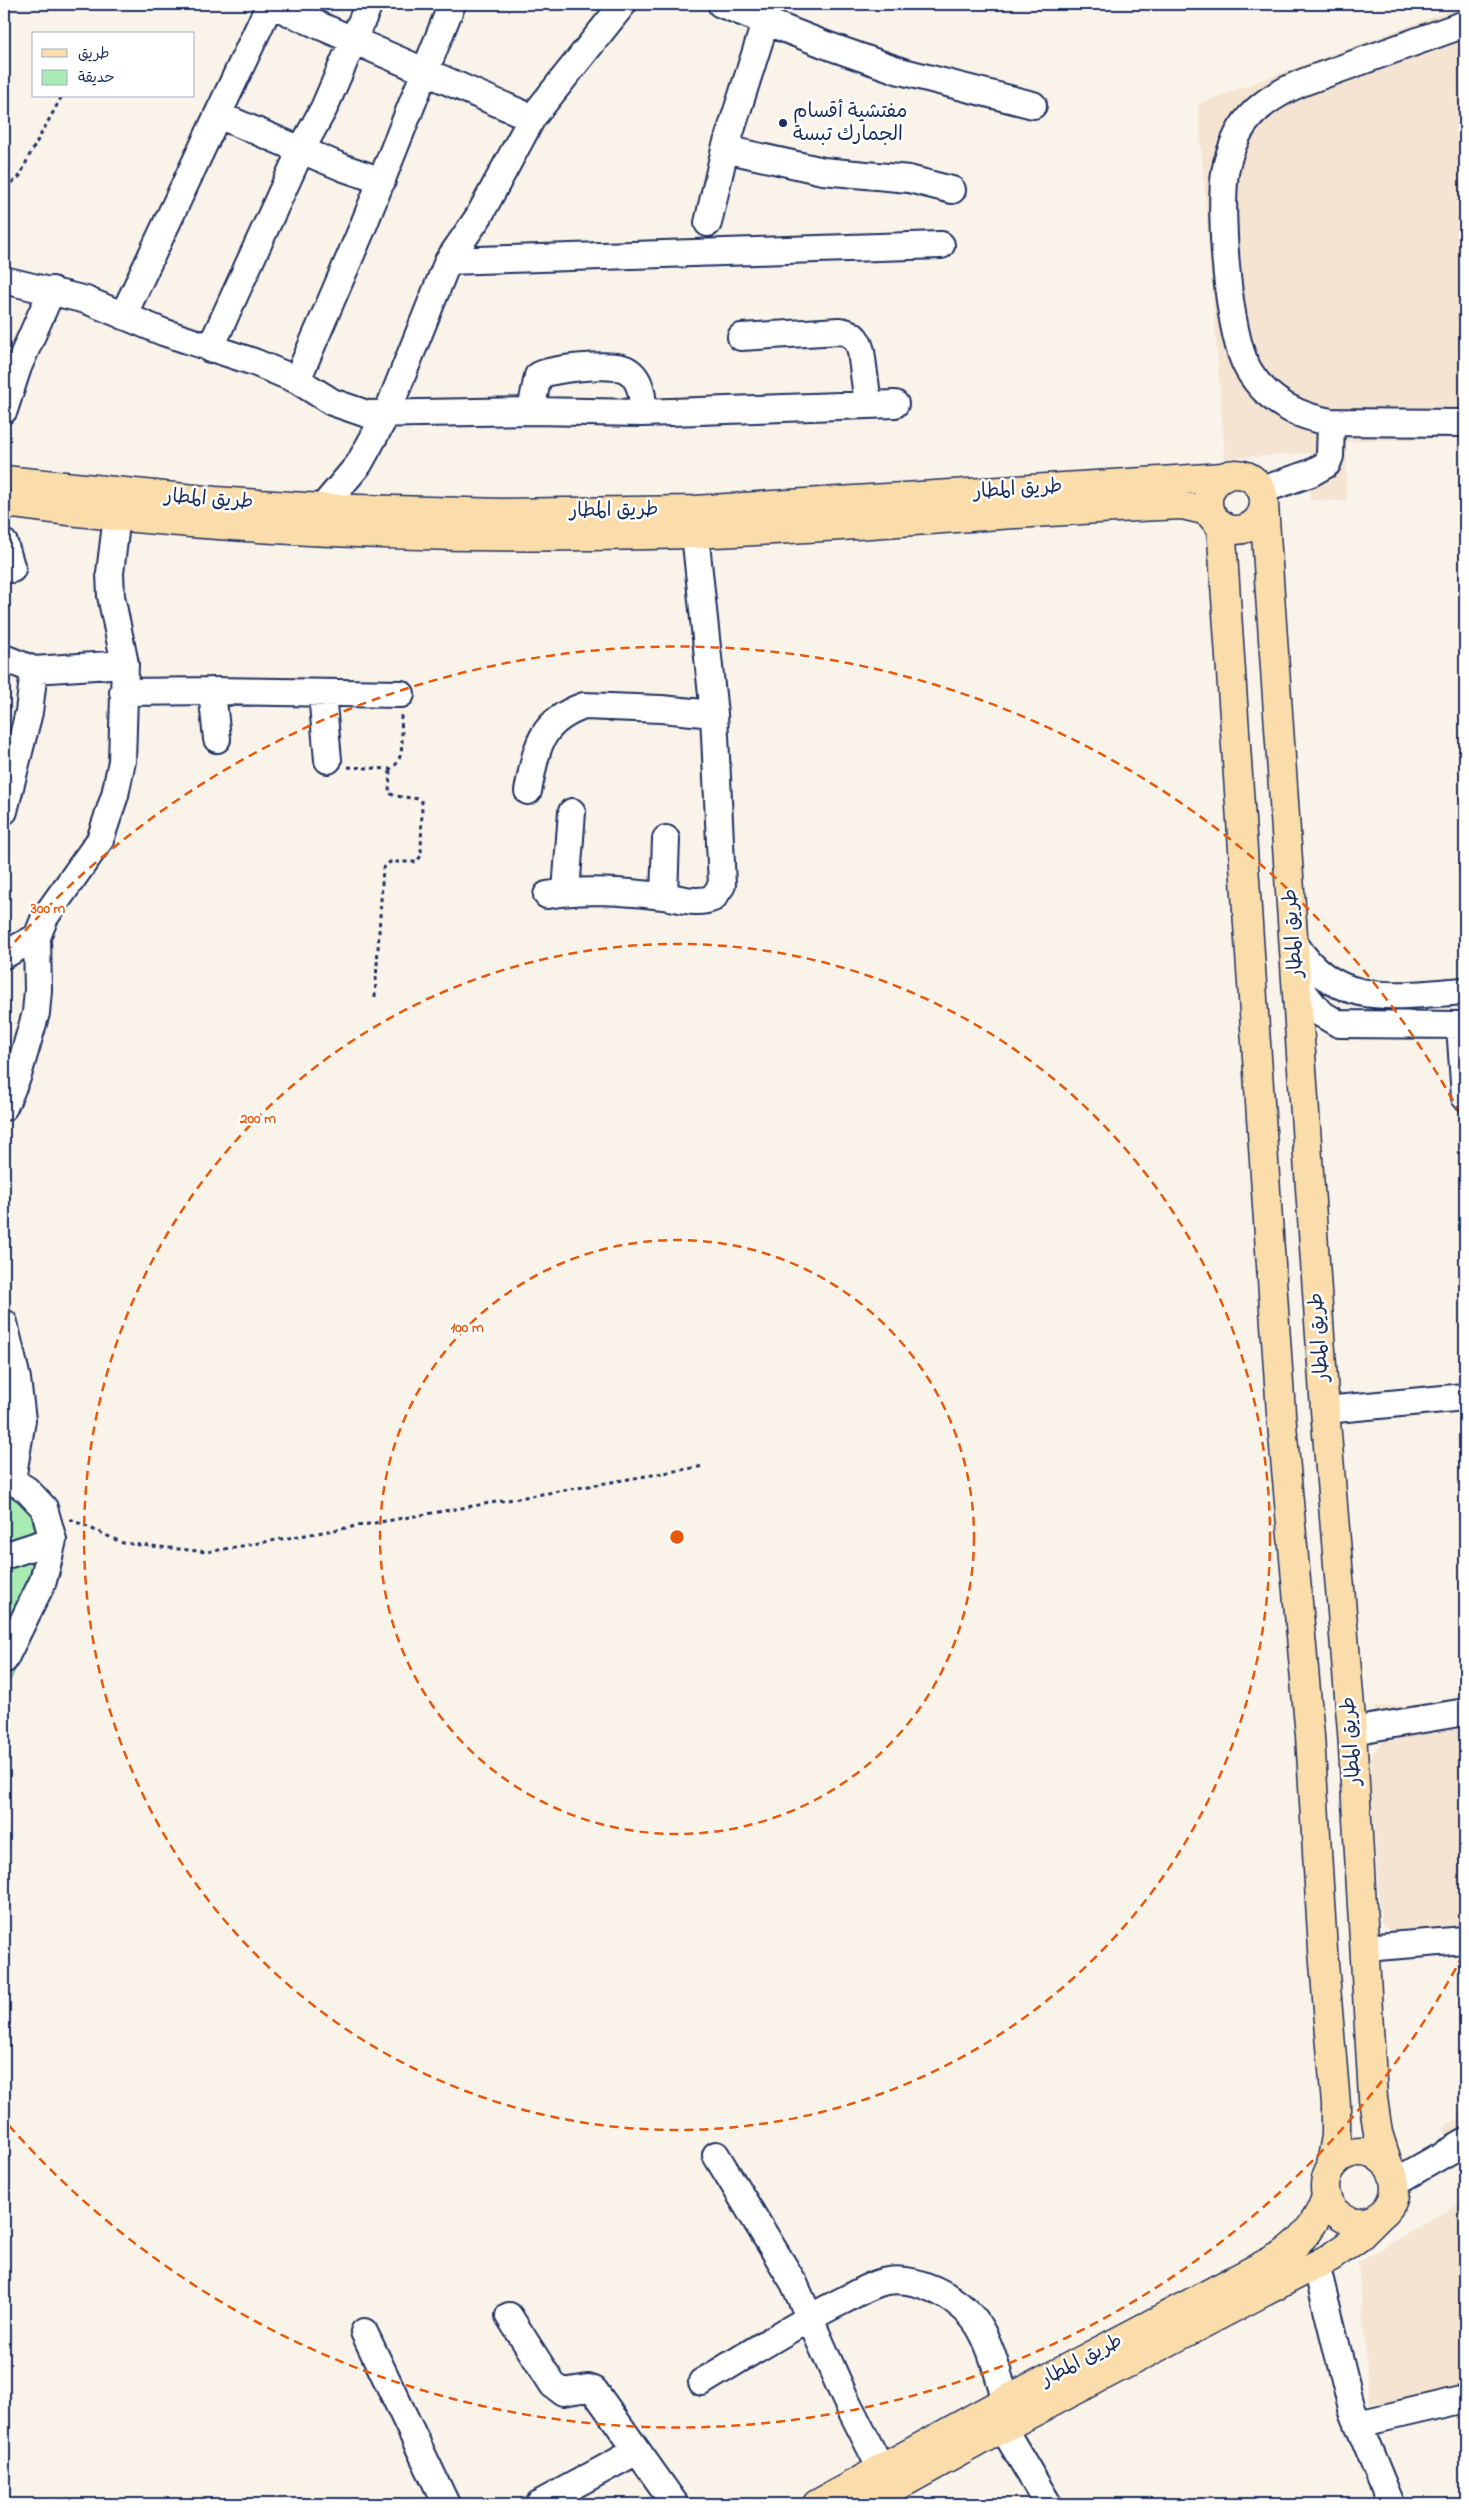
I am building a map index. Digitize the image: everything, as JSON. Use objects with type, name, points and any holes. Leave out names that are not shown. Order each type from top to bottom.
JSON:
[{"type":"main road","points":[[1236,474],[1248,477],[1263,497],[1260,517],[1245,528],[1232,529],[1217,520],[1209,504],[1211,491],[1224,477],[1236,474]]},
{"type":"main road","name":"طريق المطار","points":[[4,480],[120,493],[322,520],[502,537],[1224,477]]},
{"type":"main road","name":"طريق المطار","points":[[1263,497],[1298,984],[1325,1410],[1352,1731],[1375,2116],[1392,2174]]},
{"type":"main road","name":"طريق المطار","points":[[4,503],[117,516],[322,520]]},
{"type":"main road","name":"طريق المطار","points":[[694,522],[1182,505],[1203,510],[1217,520],[1281,1414],[1310,1736],[1323,1951],[1336,2113],[1336,2136],[1331,2165]]},
{"type":"main road","points":[[1281,1414],[1325,1410]]},
{"type":"main road","points":[[1310,1736],[1352,1731]]},
{"type":"main road","points":[[1323,1951],[1364,1948]]},
{"type":"main road","points":[[1361,2151],[1377,2156],[1392,2174],[1394,2197],[1382,2215],[1366,2222],[1349,2220],[1334,2211],[1326,2197],[1325,2180],[1331,2165],[1344,2154],[1361,2151]]},
{"type":"main road","name":"طريق المطار","points":[[817,2504],[1006,2400],[1282,2255],[1305,2237],[1317,2218],[1326,2197]]},
{"type":"main road","name":"طريق المطار","points":[[865,2504],[1003,2428],[1316,2264],[1351,2243],[1382,2215]]},
{"type":"street","points":[[123,316],[270,4],[532,118]]},
{"type":"street","points":[[210,349],[301,150],[324,108],[369,4]]},
{"type":"street","points":[[297,380],[382,181],[452,4]]},
{"type":"street","points":[[322,520],[358,464],[387,413],[448,261],[479,216],[532,118],[622,4]]},
{"type":"street","points":[[722,4],[826,45],[900,71],[1033,105]]},
{"type":"street","points":[[708,223],[725,149],[766,20]]},
{"type":"street","points":[[1465,24],[1289,88],[1270,100],[1253,114],[1239,132],[1230,152],[1224,182],[1225,230],[1230,296],[1239,350],[1247,368],[1259,385],[1274,400],[1292,411],[1311,418],[1331,422],[1465,423]]},
{"type":"street","points":[[218,115],[382,181]]},
{"type":"street","points":[[725,149],[824,171],[908,179],[952,190]]},
{"type":"street","points":[[448,261],[941,245]]},
{"type":"street","points":[[4,280],[52,290],[86,300],[210,349],[254,362],[297,380],[332,402],[367,414],[533,411],[642,413],[895,404]]},
{"type":"street","points":[[4,410],[11,366],[52,290]]},
{"type":"street","points":[[741,337],[839,331],[853,335],[861,351],[868,404]]},
{"type":"street","points":[[533,411],[535,386],[538,376],[544,372],[562,368],[610,368],[624,369],[634,377],[643,401],[642,413]]},
{"type":"street","points":[[1263,497],[1327,464],[1330,456],[1331,422]]},
{"type":"street","points":[[4,1107],[18,1075],[36,1013],[38,990],[37,937],[45,917],[100,840],[115,795],[122,761],[125,664],[110,581],[117,516]]},
{"type":"street","points":[[572,812],[556,893],[664,896],[695,902],[709,900],[719,892],[722,885],[714,714],[694,522]]},
{"type":"street","points":[[4,543],[12,569]]},
{"type":"street","points":[[4,658],[34,670],[125,664]]},
{"type":"street","points":[[5,801],[29,712],[34,670]]},
{"type":"street","points":[[124,692],[212,691],[401,694]]},
{"type":"street","points":[[212,691],[217,739]]},
{"type":"street","points":[[322,693],[328,760]]},
{"type":"street","points":[[528,791],[538,743],[556,721],[575,709],[594,706],[714,714]]},
{"type":"street","points":[[664,896],[666,839]]},
{"type":"street","points":[[4,955],[37,937]]},
{"type":"street","points":[[1294,944],[1318,974],[1334,984],[1352,991],[1371,995],[1391,996],[1465,991]]},
{"type":"street","points":[[1298,984],[1315,1009],[1330,1021],[1339,1024],[1463,1025],[1465,1097]]},
{"type":"street","points":[[4,1323],[17,1378],[22,1420],[8,1478],[28,1490],[44,1508],[53,1540],[43,1581],[4,1660]]},
{"type":"street","points":[[1325,1410],[1465,1397]]},
{"type":"street","points":[[4,1556],[53,1540]]},
{"type":"street","points":[[1352,1731],[1465,1712]]},
{"type":"street","points":[[1364,1948],[1465,1940]]},
{"type":"street","points":[[1392,2174],[1465,2142]]},
{"type":"street","points":[[716,2155],[794,2283],[810,2316],[844,2398],[882,2468]]},
{"type":"street","points":[[1316,2264],[1352,2409],[1391,2504]]},
{"type":"street","points":[[702,2382],[810,2316],[880,2282],[902,2281],[924,2285],[952,2300],[970,2315],[979,2326],[1006,2400]]},
{"type":"street","points":[[508,2316],[553,2385],[563,2392],[588,2388],[594,2390],[636,2451],[676,2504]]},
{"type":"street","points":[[364,2332],[446,2504]]},
{"type":"street","points":[[1358,2424],[1465,2399]]},
{"type":"street","points":[[1003,2428],[1048,2504]]},
{"type":"street","points":[[538,2504],[636,2451]]},
{"type":"path","points":[[4,183],[10,184],[20,176],[61,98]]},
{"type":"path","points":[[328,760],[350,767],[390,769],[396,766],[400,759],[401,694]]},
{"type":"path","points":[[376,997],[383,868],[390,862],[416,862],[421,856],[422,802],[420,799],[389,793],[390,769]]},
{"type":"path","points":[[44,1508],[123,1542],[206,1552],[704,1466]]},
{"type":"shaded area","points":[[1465,5],[1465,438],[1347,441],[1346,501],[1310,500],[1311,453],[1225,458],[1198,104]]},
{"type":"shaded area","points":[[1465,1696],[1465,1924],[1390,1931],[1381,1922],[1369,1759],[1381,1743],[1374,1706],[1404,1706]]},
{"type":"shaded area","points":[[1465,2114],[1465,2170],[1442,2128]]},
{"type":"shaded area","points":[[1465,2200],[1465,2390],[1370,2404],[1358,2262]]},
{"type":"green space","points":[[4,1479],[57,1523],[65,1549],[60,1576],[4,1693]]},
{"type":"place","name":"مفتشية أقسام الجمارك تبسة","points":[[783,123]]}]
